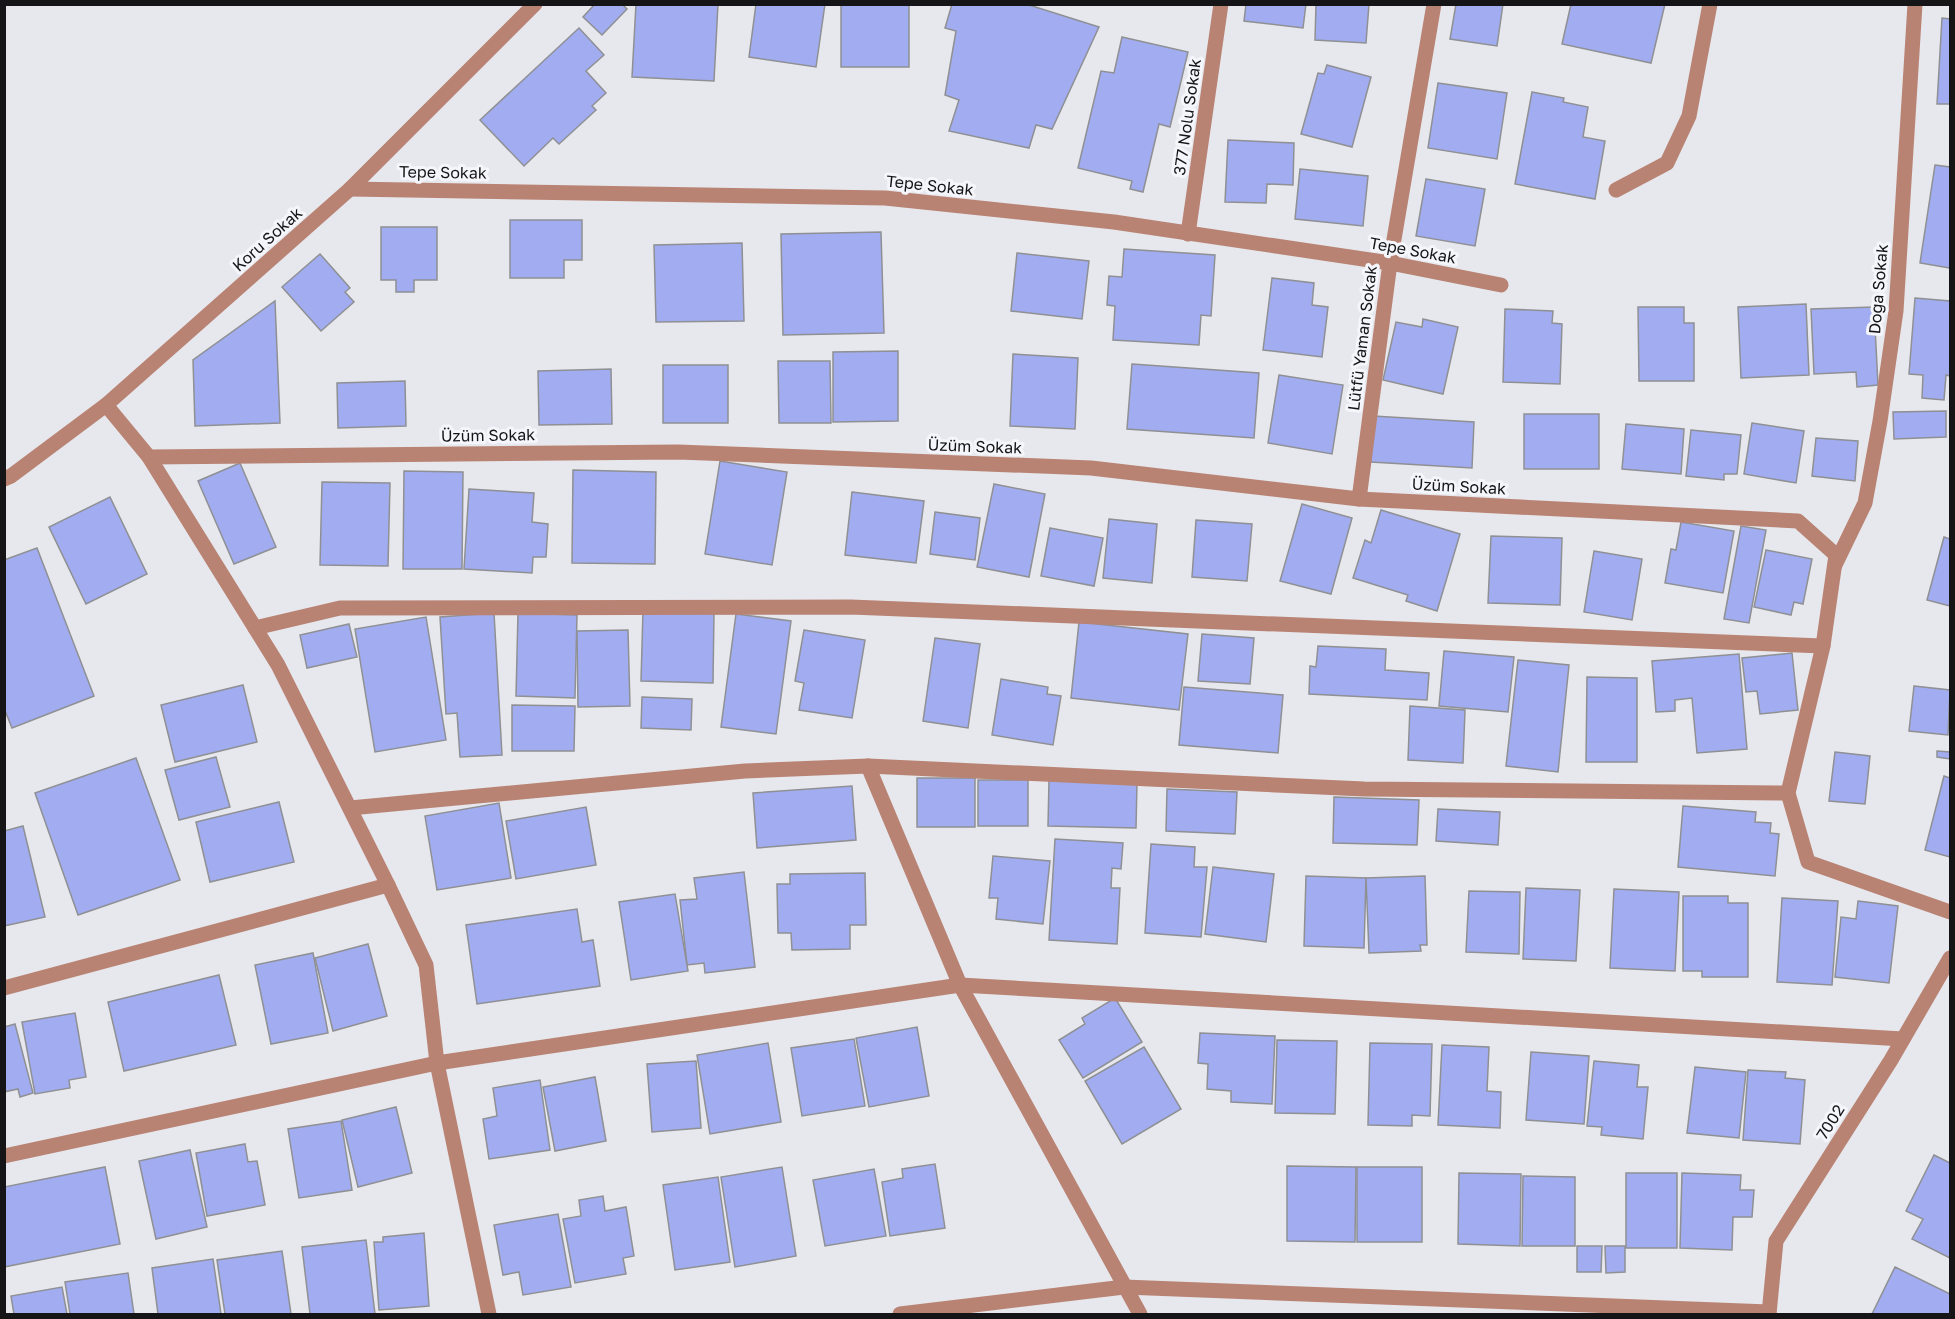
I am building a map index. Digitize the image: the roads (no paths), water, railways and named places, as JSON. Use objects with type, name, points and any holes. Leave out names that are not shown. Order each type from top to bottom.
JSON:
[{"type":"street","name":"Koru Sokak","points":[[4,479],[106,405],[350,189],[535,4]]},
{"type":"street","name":"377 Nolu Sokak","points":[[1188,234],[1221,4]]},
{"type":"street","name":"Lütfü Yaman Sokak","points":[[1359,499],[1390,263],[1434,4]]},
{"type":"street","points":[[1616,190],[1667,163],[1689,116],[1710,4]]},
{"type":"street","name":"Doğa Sokak","points":[[1833,568],[1865,503],[1882,410],[1896,311],[1915,4]]},
{"type":"street","name":"Tepe Sokak","points":[[350,189],[885,198],[1114,222],[1390,263],[1501,285]]},
{"type":"street","points":[[106,405],[148,457],[278,664],[426,965],[437,1063],[489,1314]]},
{"type":"street","name":"Üzüm Sokak","points":[[148,457],[678,452],[1091,468],[1359,499],[1798,521],[1836,555],[1833,568]]},
{"type":"street","points":[[1833,568],[1823,646],[1788,793],[1808,862],[1950,912]]},
{"type":"street","points":[[255,628],[340,608],[851,607],[1823,646]]},
{"type":"street","points":[[350,808],[745,771],[868,766],[1364,789],[1788,793]]},
{"type":"street","points":[[868,766],[960,985],[1140,1314]]},
{"type":"street","points":[[4,988],[388,885]]},
{"type":"street","name":"7002","points":[[1769,1313],[1776,1241],[1903,1039],[1950,958]]},
{"type":"street","points":[[4,1156],[437,1063],[960,985],[1903,1039]]},
{"type":"street","points":[[900,1314],[1124,1287],[1769,1313]]}]
